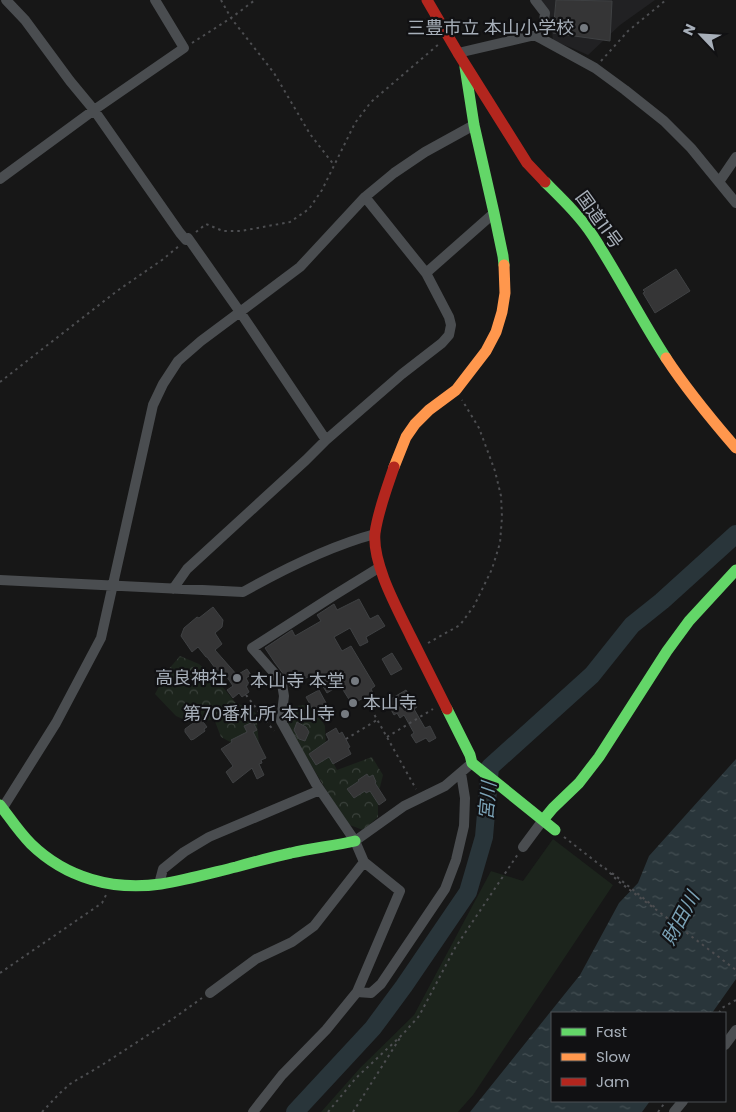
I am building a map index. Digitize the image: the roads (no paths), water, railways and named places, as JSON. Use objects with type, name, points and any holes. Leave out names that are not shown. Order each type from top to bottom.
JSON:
[{"type":"main road","name":"国道11号","points":[[426,0],[527,163],[592,235],[648,330],[681,380],[714,424],[736,448]]},
{"type":"main road","points":[[461,58],[503,256],[504,293],[502,312],[496,332],[486,351],[456,390],[429,410],[415,424],[406,437],[383,498],[375,534],[376,547],[380,568],[390,594],[474,764],[555,830]]},
{"type":"main road","points":[[543,820],[579,783],[599,757],[689,621],[736,570]]},
{"type":"main road","points":[[1,807],[36,849],[54,863],[91,880],[111,885],[159,884],[295,852],[355,841]]},
{"type":"street","points":[[6,0],[25,20],[94,110],[180,233],[187,239],[240,312],[326,440]]},
{"type":"street","points":[[0,179],[94,110],[184,48],[155,0]]},
{"type":"street","points":[[535,0],[545,13],[542,39]]},
{"type":"street","points":[[461,58],[531,36],[542,39],[594,68],[664,121],[691,148],[736,203]]},
{"type":"street","points":[[1,807],[56,723],[101,638],[154,405],[163,384],[178,361],[201,341],[300,267],[365,197],[394,172],[425,152],[474,125]]},
{"type":"street","points":[[720,182],[736,157]]},
{"type":"street","points":[[173,589],[187,569],[326,440],[402,374],[442,343],[449,335],[451,325],[449,317],[426,273],[365,197]]},
{"type":"street","points":[[426,273],[494,213]]},
{"type":"street","points":[[0,580],[114,584],[243,592],[278,573],[354,540],[375,534]]},
{"type":"street","points":[[253,1112],[282,1075],[326,1030],[356,992],[400,891],[364,862],[355,841],[320,790],[281,721],[284,696],[282,684],[252,648],[349,585],[380,568]]},
{"type":"street","points":[[355,841],[404,806],[445,786],[474,764]]},
{"type":"street","points":[[356,992],[370,993],[381,984],[445,889],[456,860],[464,826],[465,798],[460,773]]},
{"type":"street","points":[[159,884],[164,869],[184,852],[209,837],[320,790]]},
{"type":"street","points":[[523,847],[543,820]]},
{"type":"street","points":[[210,993],[256,959],[292,942],[314,926],[364,862]]},
{"type":"street","points":[[726,1044],[736,1030]]},
{"type":"street","points":[[674,1112],[682,1102]]},
{"type":"water","name":"財田川","points":[[736,759],[736,979],[713,1012],[551,1012],[551,1102],[649,1102],[642,1112],[470,1112],[580,975],[619,903],[638,883],[649,856]]},
{"type":"waterway","name":"宮川","points":[[295,1112],[373,1028],[468,892],[484,837],[490,767],[592,675],[632,625],[662,601],[736,534]]},
{"type":"place","name":"三豊市立 本山小学校","points":[[584,28]]},
{"type":"place","name":"高良神社","points":[[237,678]]},
{"type":"place","name":"本山寺 本堂","points":[[355,681]]},
{"type":"place","name":"本山寺","points":[[353,703]]},
{"type":"place","name":"第70番札所 本山寺","points":[[345,714]]}]
